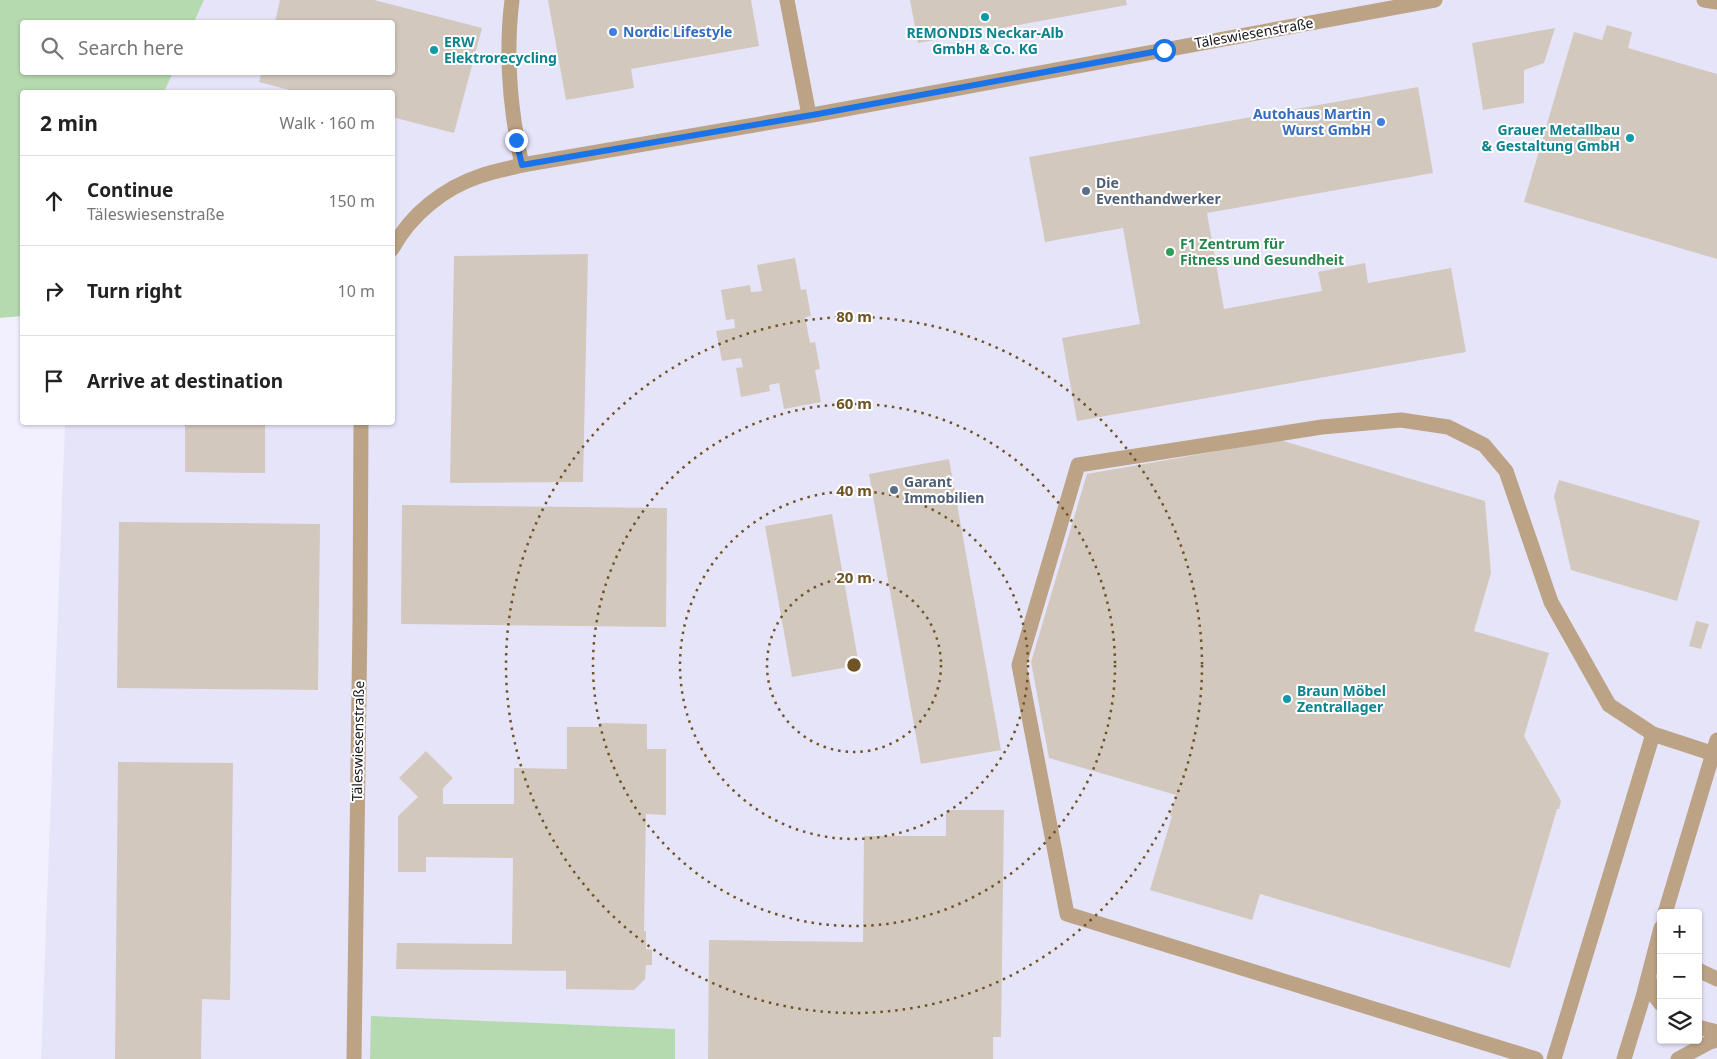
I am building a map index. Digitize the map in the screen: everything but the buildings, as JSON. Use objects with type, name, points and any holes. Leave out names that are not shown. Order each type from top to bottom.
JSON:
[{"type":"street","points":[[512,0],[509,24],[508,65],[512,113],[522,165]]},
{"type":"street","points":[[787,0],[810,115]]},
{"type":"street","name":"Täleswiesenstraße","points":[[395,244],[416,215],[443,194],[479,176],[522,165],[810,115],[1435,0]]},
{"type":"street","points":[[1704,0],[1717,2]]},
{"type":"street","points":[[1536,1059],[1067,914],[1019,666],[1078,465],[1322,428],[1401,420],[1448,427],[1484,445],[1506,471],[1551,602],[1609,705],[1653,734],[1715,747],[1666,909]]},
{"type":"street","name":"Täleswiesenstraße","points":[[354,1059],[361,425]]},
{"type":"street","points":[[1554,1059],[1653,734]]},
{"type":"street","points":[[1624,1059],[1648,974],[1657,953]]},
{"type":"street","points":[[1702,972],[1717,979]]},
{"type":"street","points":[[1648,974],[1650,988],[1657,999]]},
{"type":"street","points":[[1702,1028],[1717,1032]]},
{"type":"street","points":[[1678,1059],[1717,1040]]},
{"type":"shaded area","points":[[204,0],[1717,0],[1717,1059],[41,1059],[65,425],[395,425],[395,90],[165,90],[172,75],[395,75],[395,20],[195,20]]},
{"type":"green space","points":[[0,0],[204,0],[195,20],[20,20],[20,75],[172,75],[165,90],[20,90],[20,316],[0,318]]},
{"type":"green space","points":[[371,1016],[675,1029],[675,1059],[370,1059]]},
{"type":"place","name":"REMONDIS Neckar-Alb GmbH & Co. KG","points":[[985,17]]},
{"type":"place","name":"Nordic Lifestyle","points":[[613,32]]},
{"type":"place","name":"ERW Elektrorecycling","points":[[434,50]]},
{"type":"place","name":"Autohaus Martin Wurst GmbH","points":[[1381,122]]},
{"type":"place","name":"Grauer Metallbau & Gestaltung GmbH","points":[[1630,138]]},
{"type":"place","name":"Die Eventhandwerker","points":[[1086,191]]},
{"type":"place","name":"F1 Zentrum für Fitness und Gesundheit","points":[[1170,252]]},
{"type":"place","name":"Garant Immobilien","points":[[894,490]]},
{"type":"place","name":"Braun Möbel Zentrallager","points":[[1287,699]]},
{"type":"route","points":[[516,140],[522,165],[818,114],[1164,50]]}]
